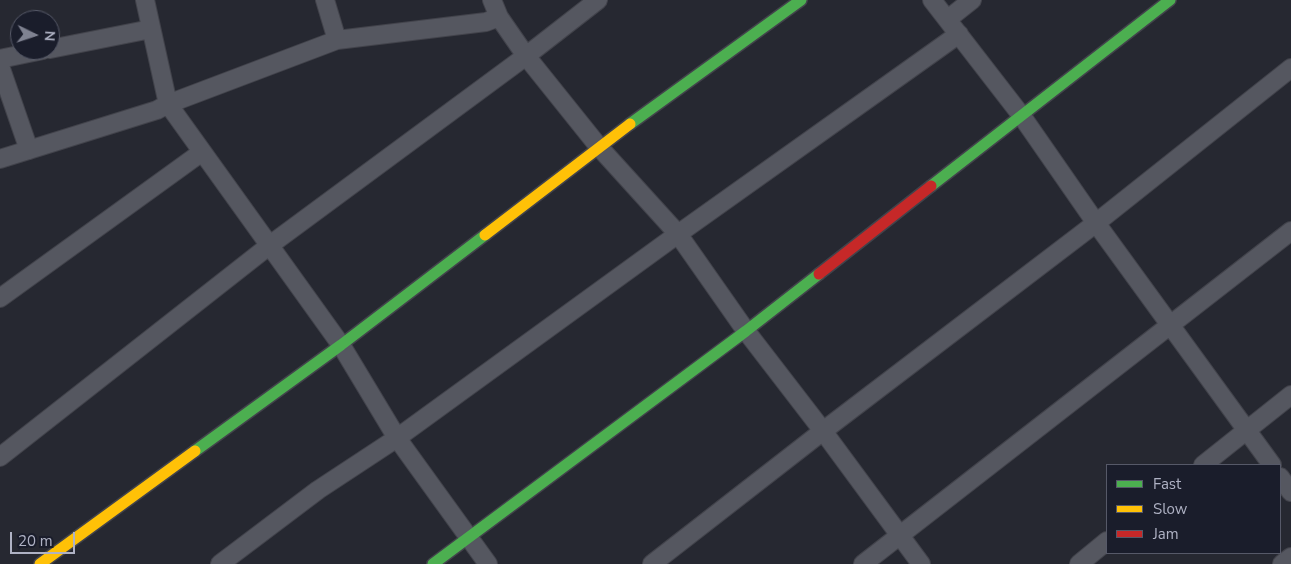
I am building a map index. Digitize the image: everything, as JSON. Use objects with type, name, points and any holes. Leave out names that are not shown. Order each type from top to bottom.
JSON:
[{"type":"street","points":[[145,0],[168,104],[341,345],[397,438],[488,564]]},
{"type":"street","points":[[325,0],[337,40]]},
{"type":"street","points":[[492,0],[499,18],[526,56],[599,147],[678,234],[746,331],[823,430],[921,564]]},
{"type":"street","points":[[0,457],[270,245],[526,56],[598,0]]},
{"type":"street","points":[[40,564],[341,345],[599,147],[801,0]]},
{"type":"street","points":[[932,0],[1021,115],[1096,223],[1271,464]]},
{"type":"street","points":[[948,19],[972,0]]},
{"type":"street","points":[[433,564],[746,331],[1170,0]]},
{"type":"street","points":[[0,159],[157,110],[168,104],[337,40],[486,22],[499,18]]},
{"type":"street","points":[[60,47],[151,28]]},
{"type":"street","points":[[220,564],[318,490],[397,438],[678,234],[959,34]]},
{"type":"street","points":[[0,66],[29,150]]},
{"type":"street","points":[[652,564],[823,430],[1096,223],[1291,68]]},
{"type":"street","points":[[0,298],[202,152]]},
{"type":"street","points":[[863,564],[1291,231]]},
{"type":"street","points":[[1204,464],[1291,394]]},
{"type":"street","points":[[1281,478],[1291,492]]},
{"type":"street","points":[[1079,564],[1106,542]]},
{"type":"street","points":[[1282,564],[1291,557]]},
{"type":"traffic: fast","points":[[630,124],[801,0]]},
{"type":"traffic: fast","points":[[931,186],[1170,0]]},
{"type":"traffic: fast","points":[[195,451],[341,345],[485,235]]},
{"type":"traffic: fast","points":[[433,564],[746,331],[819,274]]},
{"type":"traffic: slow","points":[[485,235],[630,124]]},
{"type":"traffic: slow","points":[[40,564],[195,451]]},
{"type":"traffic: jam","points":[[819,274],[931,186]]}]
